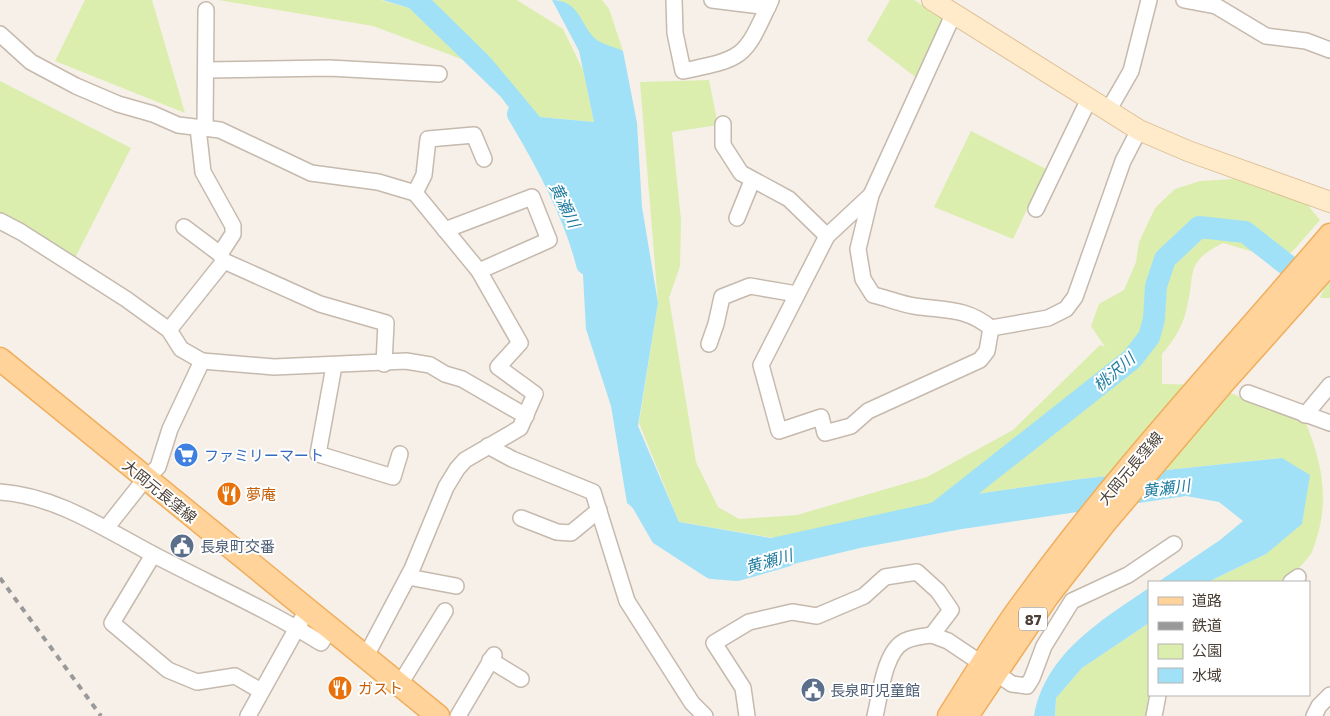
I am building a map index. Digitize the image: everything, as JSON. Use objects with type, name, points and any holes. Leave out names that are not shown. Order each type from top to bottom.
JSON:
[{"type":"main road","name":"大岡元長窪線","points":[[967,716],[1026,598],[1080,529],[1322,258],[1330,235]]},
{"type":"main road","name":"大岡元長窪線","points":[[0,359],[145,479],[302,619],[330,628],[438,716]]},
{"type":"main road","name":"大岡元長窪線","points":[[949,716],[1047,597],[1214,380]]},
{"type":"street","points":[[674,0],[675,33],[683,71],[726,62],[741,55],[751,43],[770,3],[712,0]]},
{"type":"street","points":[[932,0],[1139,130],[1188,151],[1330,202]]},
{"type":"street","points":[[1108,111],[1131,71],[1149,0]]},
{"type":"street","points":[[1184,0],[1216,3],[1266,36],[1306,41],[1330,50]]},
{"type":"street","points":[[168,330],[222,258],[233,234],[234,226],[203,172],[202,128],[207,70],[206,10]]},
{"type":"street","points":[[954,13],[871,194],[858,249],[863,279],[873,295],[914,306],[950,308],[972,315],[991,328],[1048,318],[1066,309],[1075,297],[1123,161],[1139,130]]},
{"type":"street","points":[[0,34],[31,62],[76,86],[118,104],[152,114],[178,125],[220,130],[311,172],[378,182],[415,193],[479,271],[520,343],[498,367],[535,394],[520,428],[465,460],[457,469],[446,487],[408,577],[366,656]]},
{"type":"street","points":[[207,70],[329,68],[439,74]]},
{"type":"street","points":[[1036,209],[1089,99]]},
{"type":"street","points":[[723,124],[723,145],[729,158],[741,173],[752,181],[776,190],[789,199],[827,236]]},
{"type":"street","points":[[415,193],[424,175],[428,140],[474,135],[484,159]]},
{"type":"street","points":[[737,218],[752,181]]},
{"type":"street","points":[[871,194],[827,236],[761,365],[779,431],[820,416],[825,433],[850,426],[868,411],[980,360],[987,351],[991,328]]},
{"type":"street","points":[[445,230],[532,197],[549,240],[479,271]]},
{"type":"street","points":[[0,221],[21,232],[126,299],[168,330],[182,350],[202,361],[274,367],[406,362],[430,365],[444,374],[462,379],[526,416]]},
{"type":"street","points":[[184,227],[222,258],[320,304],[386,323],[384,364]]},
{"type":"street","points":[[709,344],[722,297],[750,286],[797,294]]},
{"type":"street","points":[[107,528],[145,479],[158,467],[170,429],[202,361]]},
{"type":"street","points":[[334,366],[318,454],[393,477],[400,454]]},
{"type":"street","points":[[1305,414],[1330,385]]},
{"type":"street","points":[[1248,393],[1330,422]]},
{"type":"street","points":[[488,446],[512,459],[593,492],[627,601],[692,704],[705,716]]},
{"type":"street","points":[[0,492],[23,494],[107,528],[153,555],[302,619],[248,716]]},
{"type":"street","points":[[521,518],[557,532],[571,533],[599,510]]},
{"type":"street","points":[[875,716],[886,666],[892,654],[903,642],[932,635],[948,641],[1012,684],[1027,686],[1044,646],[1072,601],[1128,575],[1174,544]]},
{"type":"street","points":[[153,555],[112,624],[168,670],[198,682],[235,676],[261,691]]},
{"type":"street","points":[[748,716],[744,688],[714,642],[749,622],[792,612],[817,616],[864,596],[885,577],[916,572],[938,591],[951,610],[932,635]]},
{"type":"street","points":[[408,577],[456,586]]},
{"type":"street","points":[[400,684],[445,611]]},
{"type":"street","points":[[458,716],[492,657],[521,680]]},
{"type":"street","points":[[1314,716],[1319,706],[1330,695]]},
{"type":"street","points":[[1154,716],[1158,696]]},
{"type":"green space","points":[[85,0],[152,0],[185,113],[55,61]]},
{"type":"green space","points":[[218,0],[381,0],[409,8],[464,60],[373,26]]},
{"type":"green space","points":[[431,0],[517,0],[563,29],[583,70],[594,122],[540,117]]},
{"type":"green space","points":[[559,0],[602,0],[609,9],[623,51],[596,46]]},
{"type":"green space","points":[[890,0],[914,0],[945,20],[918,79],[867,40]]},
{"type":"green space","points":[[709,80],[718,125],[672,132],[681,220],[680,266],[669,298],[696,462],[718,507],[739,519],[797,515],[927,477],[1013,430],[1100,345],[1105,347],[1091,326],[1099,304],[1124,290],[1136,262],[1139,242],[1155,208],[1175,189],[1200,181],[1234,179],[1306,203],[1320,220],[1293,251],[1281,260],[1223,243],[1202,256],[1194,269],[1190,295],[1181,326],[1175,338],[1162,354],[1162,384],[1210,385],[1306,423],[1317,457],[1323,489],[1321,521],[1311,554],[1293,574],[1282,581],[1210,581],[1266,554],[1282,458],[1080,479],[962,496],[786,540],[679,522],[639,423],[658,303],[640,82]]},
{"type":"green space","points":[[0,81],[131,148],[75,258],[0,221]]},
{"type":"green space","points":[[971,131],[1046,169],[1013,239],[934,207]]},
{"type":"green space","points":[[1327,281],[1330,282],[1330,298],[1320,298]]},
{"type":"green space","points":[[1148,624],[1148,696],[1146,716],[1055,716],[1056,698],[1082,668]]},
{"type":"water","points":[[383,0],[432,0],[490,57],[540,117],[594,122],[579,51],[552,0],[569,4],[579,15],[591,35],[603,43],[623,51],[637,123],[642,207],[658,303],[638,426],[679,522],[771,538],[962,496],[1080,479],[1282,458],[1310,475],[1302,524],[1266,554],[1210,581],[1159,581],[1220,540],[1243,521],[1219,502],[1186,496],[962,529],[860,548],[781,567],[692,558],[627,503],[611,406],[586,329],[581,239],[533,140],[501,97],[409,8]]},
{"type":"water","points":[[1148,589],[1148,624],[1082,668],[1056,698],[1055,716],[1034,716],[1040,694],[1050,674],[1062,657],[1077,641],[1112,613]]},
{"type":"waterway","name":"黄瀬川","points":[[518,114],[567,206],[587,264]]},
{"type":"waterway","name":"桃沢川","points":[[934,515],[1132,359],[1149,337],[1154,319],[1156,286],[1165,259],[1199,227],[1245,232],[1295,271],[1318,274]]},
{"type":"waterway","name":"黄瀬川","points":[[642,502],[661,535],[712,568],[737,570],[786,556]]},
{"type":"railway","points":[[0,578],[101,716]]},
{"type":"place","name":"ファミリーマート","points":[[186,455]]},
{"type":"place","name":"夢庵","points":[[229,494]]},
{"type":"place","name":"長泉町交番","points":[[182,546]]},
{"type":"place","name":"ガスト","points":[[340,688]]},
{"type":"place","name":"長泉町児童館","points":[[813,690]]}]
